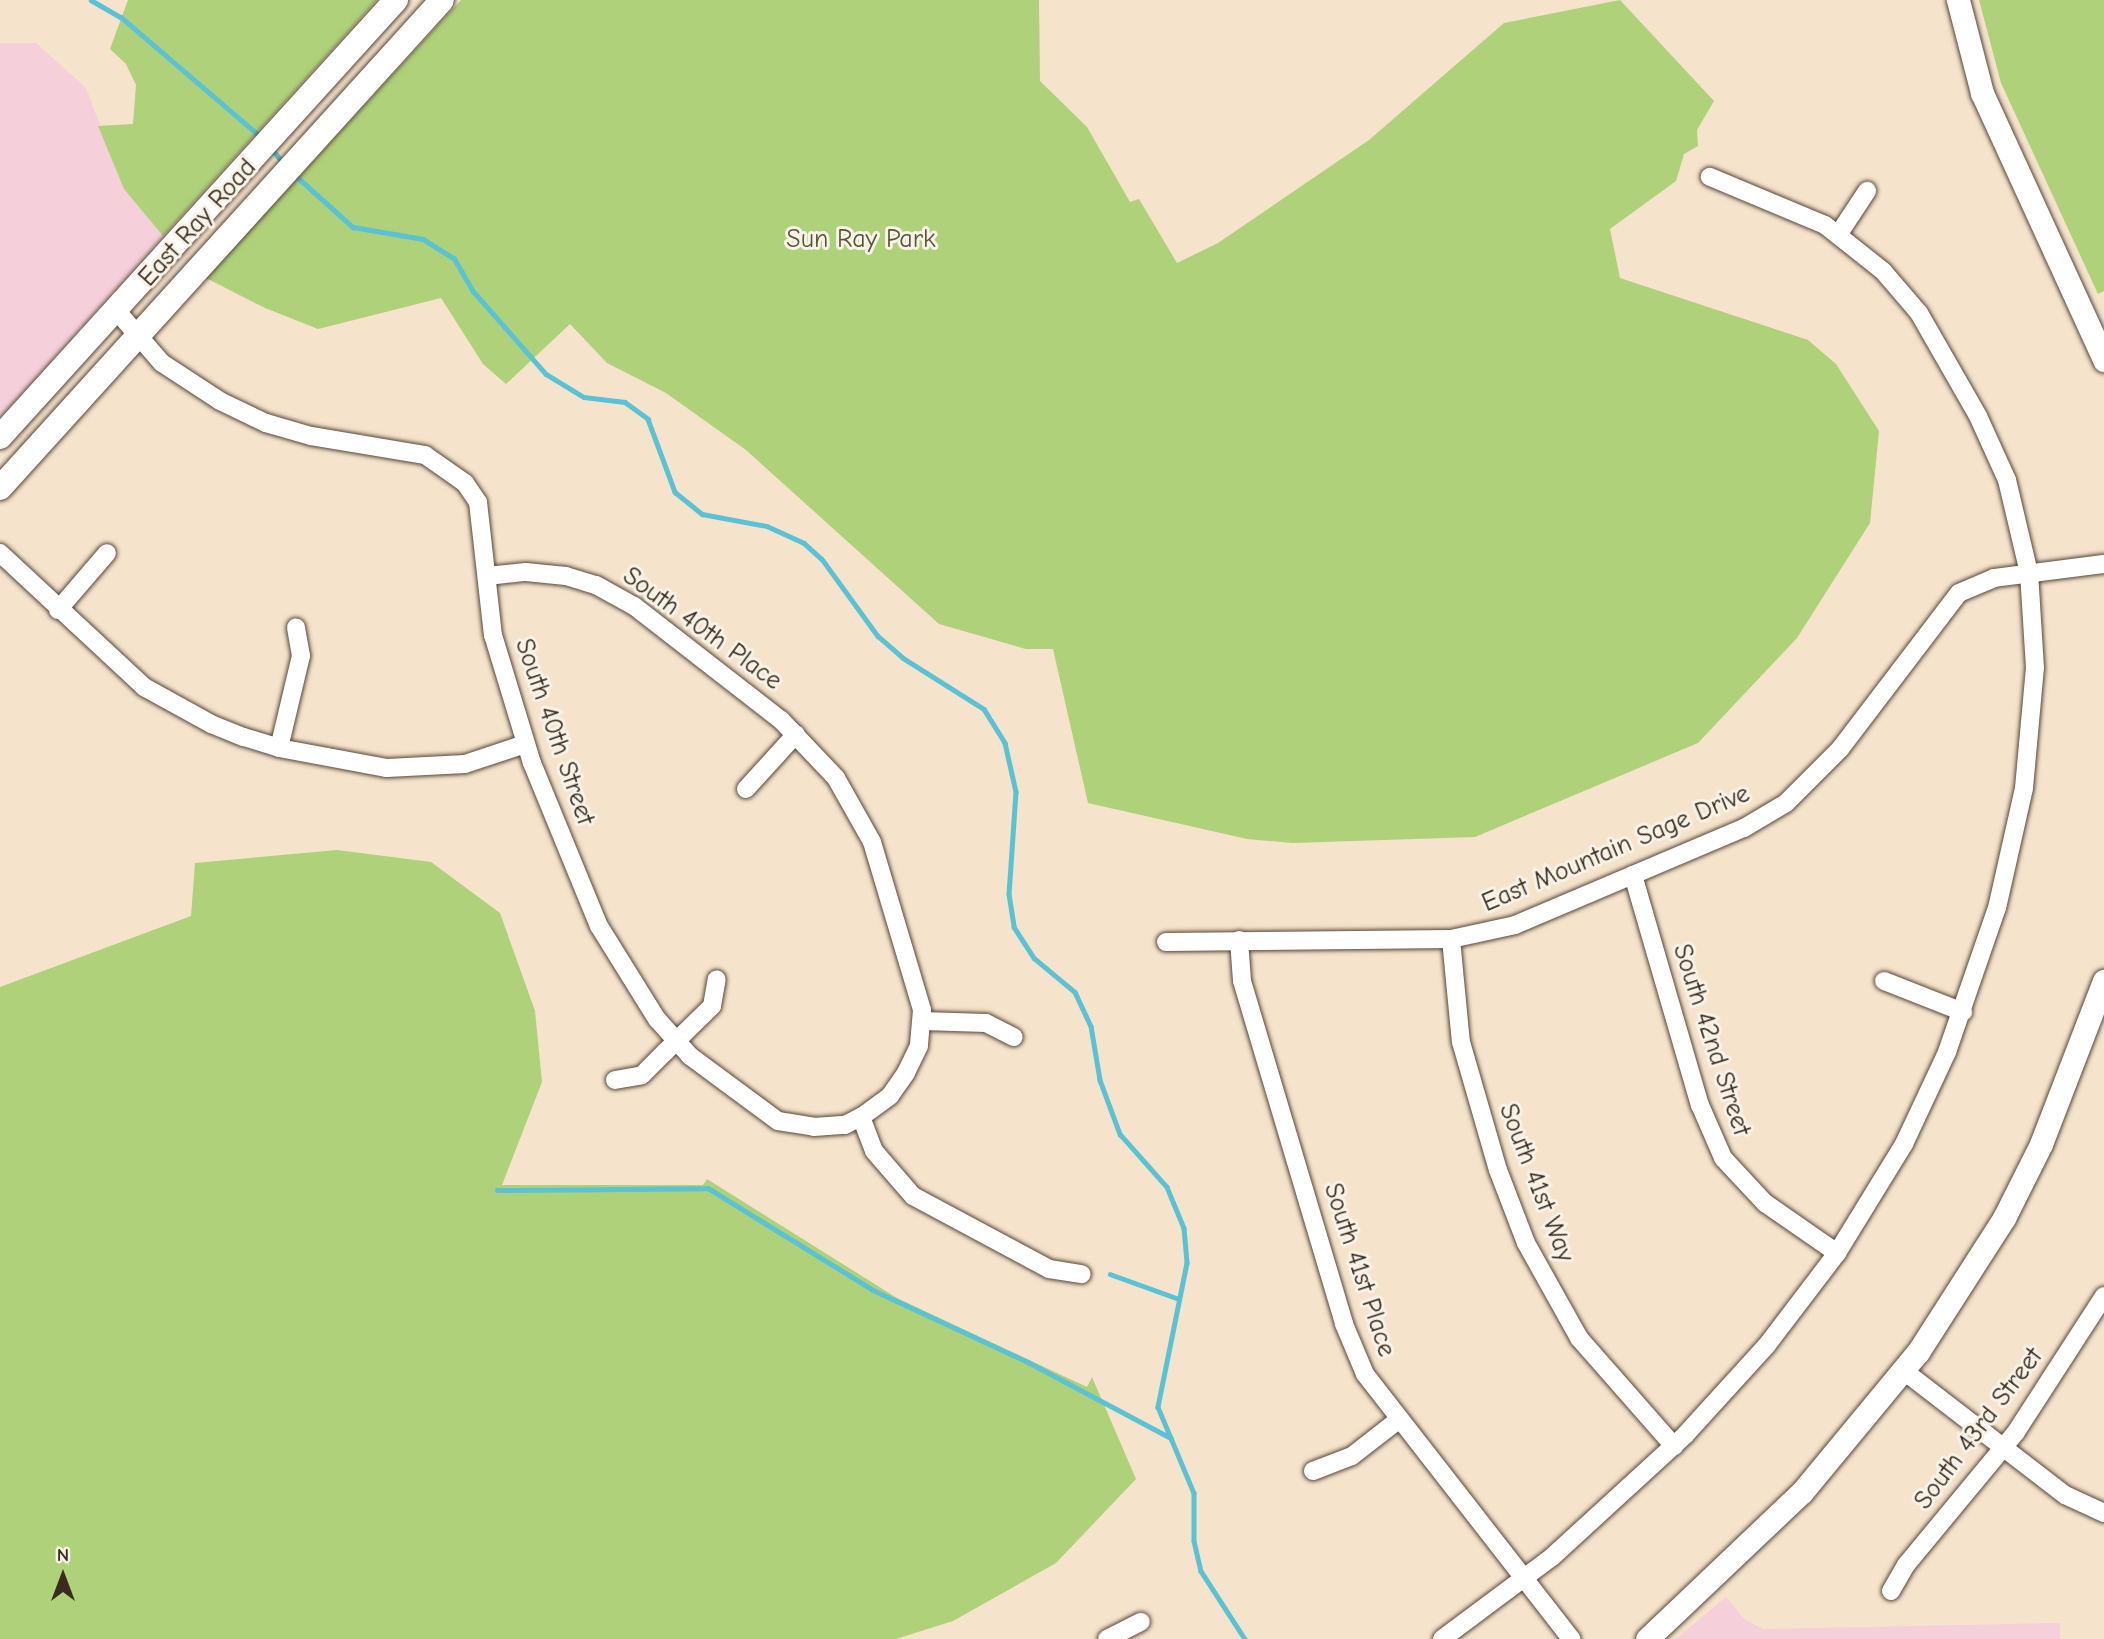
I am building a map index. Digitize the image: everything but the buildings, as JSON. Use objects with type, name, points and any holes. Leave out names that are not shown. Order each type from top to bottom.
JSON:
[{"type":"main road","name":"East Ray Road","points":[[0,437],[278,126],[396,0]]},
{"type":"main road","name":"East Ray Road","points":[[0,488],[442,0]]},
{"type":"street","points":[[1958,0],[1982,93],[2104,360]]},
{"type":"street","points":[[1442,1639],[1524,1579],[1674,1446],[1767,1345],[1837,1253],[1904,1144],[1963,1012],[1997,908],[2024,788],[2035,668],[2029,573],[2007,480],[1953,371],[1902,291],[1838,235],[1777,202],[1710,177]]},
{"type":"street","points":[[1838,235],[1867,191]]},
{"type":"street","name":"South 40th Street","points":[[115,309],[136,335],[185,380],[267,423],[311,436],[425,455],[453,471],[478,502],[493,635],[525,744],[599,926],[627,977],[677,1041],[746,1102],[778,1121],[814,1127],[845,1125],[861,1117]]},
{"type":"street","points":[[58,610],[107,553]]},
{"type":"street","points":[[0,554],[144,687],[211,724],[279,748],[387,768],[428,769],[465,764],[525,744]]},
{"type":"street","name":"East Mountain Sage Drive","points":[[1166,942],[1451,939],[1515,925],[1744,828],[1786,803],[1840,749],[1959,593],[1994,578],[2104,564]]},
{"type":"street","name":"South 40th Place","points":[[487,576],[546,573],[596,585],[634,606],[796,734],[836,778],[872,842],[918,991],[922,1021],[919,1046],[906,1073],[890,1097],[861,1117]]},
{"type":"street","points":[[279,748],[302,656],[296,628]]},
{"type":"street","points":[[746,789],[796,734]]},
{"type":"street","name":"South 42nd Street","points":[[1633,875],[1700,1105],[1723,1158],[1765,1203],[1837,1253]]},
{"type":"street","name":"South 41st Way","points":[[1451,939],[1461,1042],[1498,1170],[1526,1243],[1579,1338],[1674,1446]]},
{"type":"street","name":"South 41st Place","points":[[1239,940],[1242,981],[1344,1324],[1365,1374],[1398,1420],[1571,1639]]},
{"type":"street","points":[[615,1080],[642,1075],[677,1041],[712,1006],[717,979]]},
{"type":"street","points":[[1647,1639],[1802,1492],[1904,1371],[2004,1218],[2076,1064],[2104,981]]},
{"type":"street","points":[[1884,982],[1963,1012]]},
{"type":"street","points":[[922,1021],[986,1023],[1014,1037]]},
{"type":"street","points":[[861,1117],[874,1151],[893,1178],[913,1196],[1049,1269],[1082,1274]]},
{"type":"street","name":"South 43rd Street","points":[[1891,1591],[1906,1565],[2002,1448],[2104,1298]]},
{"type":"street","points":[[1904,1371],[2065,1495],[2104,1513]]},
{"type":"street","points":[[1313,1471],[1352,1456],[1398,1420]]},
{"type":"street","points":[[1107,1639],[1141,1622]]},
{"type":"shaded area","points":[[0,43],[36,43],[86,88],[124,189],[163,236],[0,417]]},
{"type":"shaded area","points":[[1726,1597],[1744,1619],[1763,1629],[2060,1623],[2060,1639],[1676,1639]]},
{"type":"green space","points":[[128,0],[377,0],[163,236],[124,189],[98,126],[133,124],[136,85],[126,64],[110,49]]},
{"type":"green space","name":"Sun Ray Park","points":[[461,0],[1039,0],[1040,81],[1087,127],[1130,202],[1139,199],[1177,263],[1218,243],[1369,140],[1504,23],[1620,0],[1714,101],[1697,130],[1698,146],[1684,154],[1676,181],[1610,229],[1620,278],[1808,340],[1836,364],[1879,431],[1870,523],[1797,638],[1698,743],[1475,837],[1293,843],[1247,839],[1088,803],[1053,649],[1026,649],[939,624],[746,450],[666,393],[607,363],[570,324],[506,384],[483,364],[441,298],[318,329],[265,308],[206,278]]},
{"type":"green space","points":[[1979,0],[2104,0],[2104,291],[2098,294],[2001,83]]},
{"type":"green space","points":[[337,850],[431,862],[500,913],[535,1011],[542,1082],[502,1185],[703,1185],[707,1179],[897,1298],[1087,1387],[1092,1377],[1136,1479],[1056,1563],[953,1621],[896,1639],[0,1639],[0,987],[191,916],[195,863]]},
{"type":"waterway","points":[[91,0],[121,17],[261,137]]},
{"type":"waterway","points":[[272,149],[284,164]]},
{"type":"waterway","points":[[295,175],[353,227],[423,239],[454,258],[474,292],[546,374],[584,397],[625,402],[648,419],[675,492],[702,514],[767,526],[804,543],[822,559],[878,636],[903,658],[984,709],[1005,743],[1016,792],[1009,894],[1014,927],[1034,958],[1075,992],[1091,1026],[1100,1080],[1120,1134],[1167,1187],[1184,1228],[1187,1263],[1158,1407],[1194,1493],[1194,1541],[1201,1571],[1245,1639]]},
{"type":"waterway","points":[[497,1190],[708,1188],[873,1290],[1028,1362],[1171,1438]]},
{"type":"waterway","points":[[1110,1274],[1179,1299]]}]
